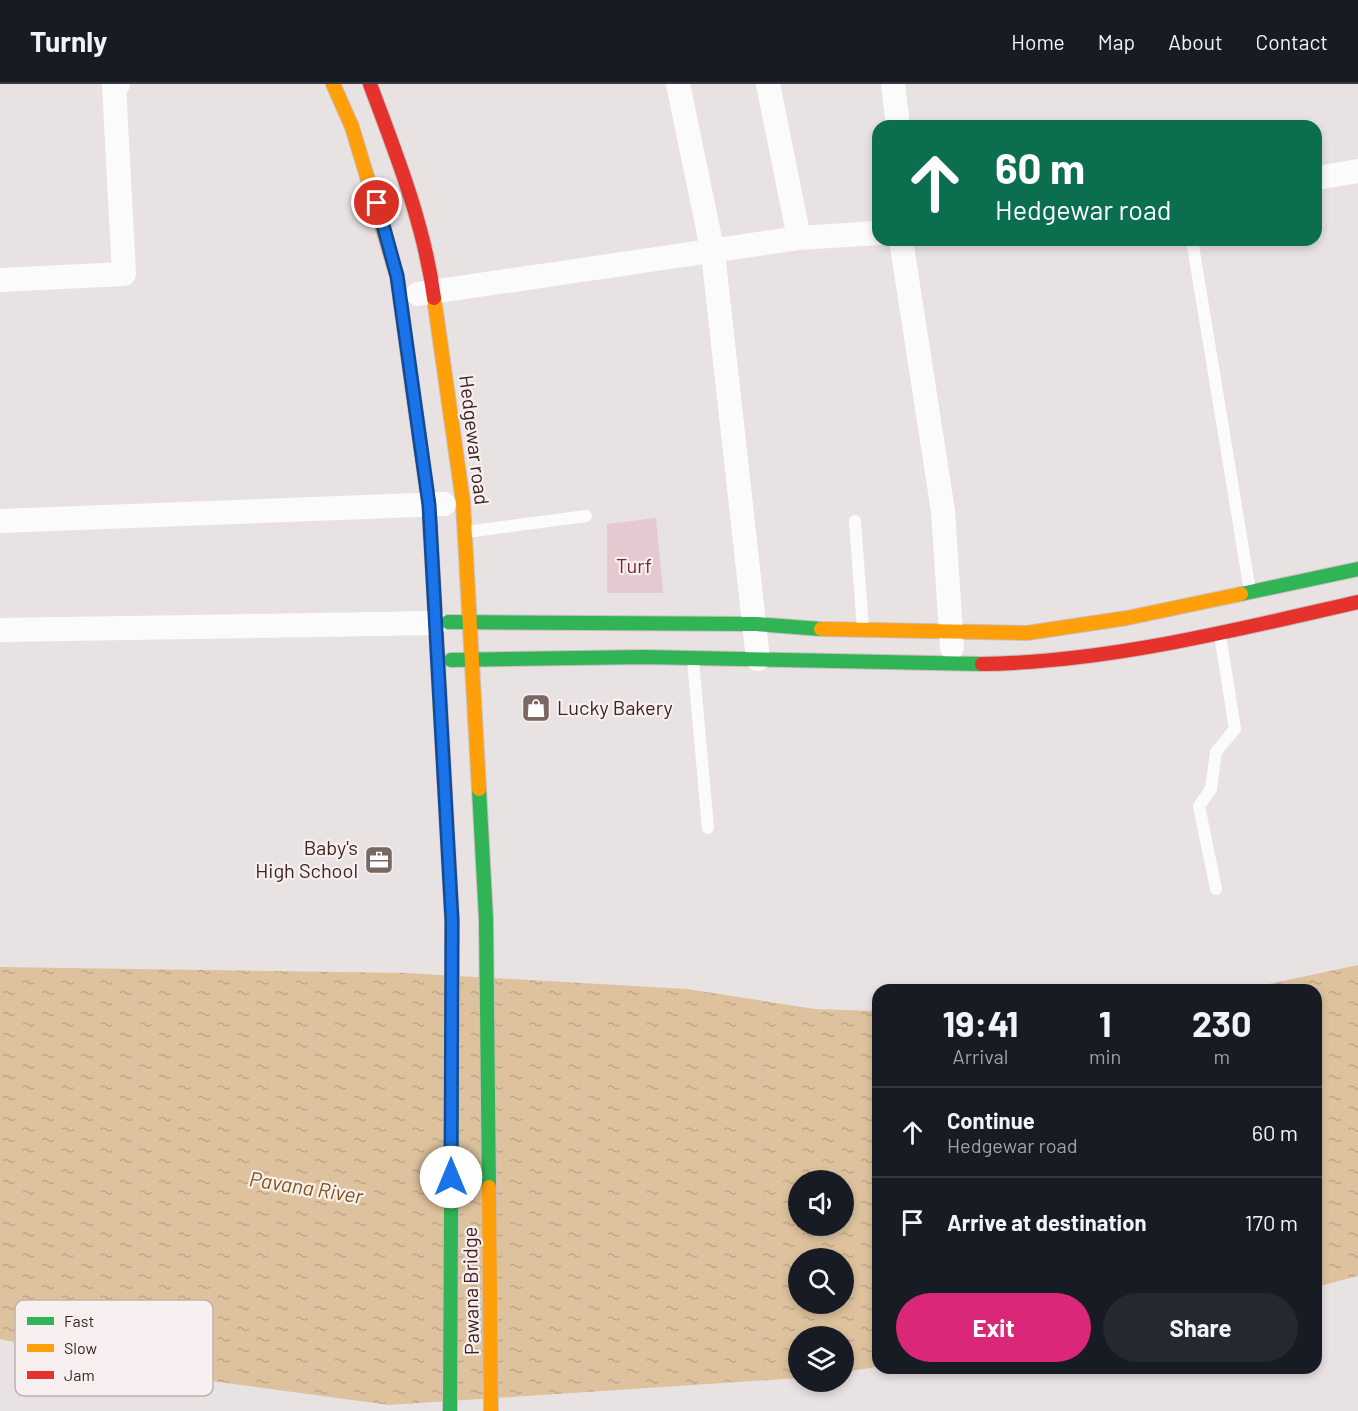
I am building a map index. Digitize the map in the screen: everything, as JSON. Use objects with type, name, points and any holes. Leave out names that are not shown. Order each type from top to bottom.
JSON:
[{"type":"street","points":[[0,279],[124,274],[114,85],[118,84]]},
{"type":"street","points":[[333,84],[352,127],[377,203],[401,297],[429,505],[438,660],[693,658],[953,665],[1021,663],[1097,654],[1220,633],[1358,602]]},
{"type":"street","name":"Hedgewar road","points":[[370,84],[410,194],[434,292],[463,502],[486,919]]},
{"type":"street","points":[[678,84],[713,253],[756,624],[758,659]]},
{"type":"street","points":[[768,84],[799,238]]},
{"type":"street","points":[[893,84],[897,120]]},
{"type":"street","points":[[1322,177],[1358,171]]},
{"type":"street","points":[[401,297],[713,253],[799,238],[872,233]]},
{"type":"street","points":[[902,246],[942,511],[953,665]]},
{"type":"street","points":[[0,521],[463,502]]},
{"type":"street","points":[[0,630],[471,621],[756,624],[952,633],[1027,633],[1076,627],[1358,569]]},
{"type":"street","name":"Pawana Bridge","points":[[438,660],[452,920],[450,1411]]},
{"type":"street","name":"Pawana Bridge","points":[[486,919],[491,1411]]},
{"type":"lane","points":[[1193,246],[1250,592]]},
{"type":"lane","points":[[465,533],[586,516]]},
{"type":"lane","points":[[855,520],[863,630]]},
{"type":"lane","points":[[1216,890],[1199,806],[1211,789],[1216,752],[1235,729],[1220,633]]},
{"type":"lane","points":[[693,658],[708,828]]},
{"type":"green space","name":"Turf","points":[[656,518],[663,593],[607,593],[607,524]]},
{"type":"water","points":[[1358,965],[1358,1276],[1322,1285],[1322,984],[1269,984]]},
{"type":"water","name":"Pavana River","points":[[0,967],[406,973],[687,989],[815,1009],[872,1011],[872,1368],[854,1370],[854,1326],[788,1326],[788,1379],[389,1405],[213,1381],[213,1300],[15,1300],[15,1342],[0,1339]]},
{"type":"traffic: fast","points":[[1241,594],[1358,569]]},
{"type":"traffic: fast","points":[[448,622],[756,624],[821,629]]},
{"type":"traffic: fast","points":[[451,660],[644,657],[982,664]]},
{"type":"traffic: fast","points":[[479,789],[486,919],[489,1187]]},
{"type":"traffic: fast","points":[[450,1411],[452,1023]]},
{"type":"traffic: slow","points":[[333,84],[352,127],[397,276],[412,385]]},
{"type":"traffic: slow","points":[[434,298],[463,502],[479,789]]},
{"type":"traffic: slow","points":[[821,629],[1027,633],[1127,618],[1241,594]]},
{"type":"traffic: slow","points":[[440,701],[452,920],[452,1023]]},
{"type":"traffic: slow","points":[[489,1187],[491,1411]]},
{"type":"traffic: jam","points":[[370,84],[416,216],[434,298]]},
{"type":"traffic: jam","points":[[412,385],[429,505],[440,701]]},
{"type":"traffic: jam","points":[[982,664],[1030,662],[1124,651],[1171,643],[1358,602]]},
{"type":"place","name":"Lucky Bakery","points":[[536,708]]},
{"type":"place","name":"Baby's High School","points":[[379,860]]},
{"type":"route","points":[[377,203],[397,276],[429,505],[452,920],[451,1177]]}]
